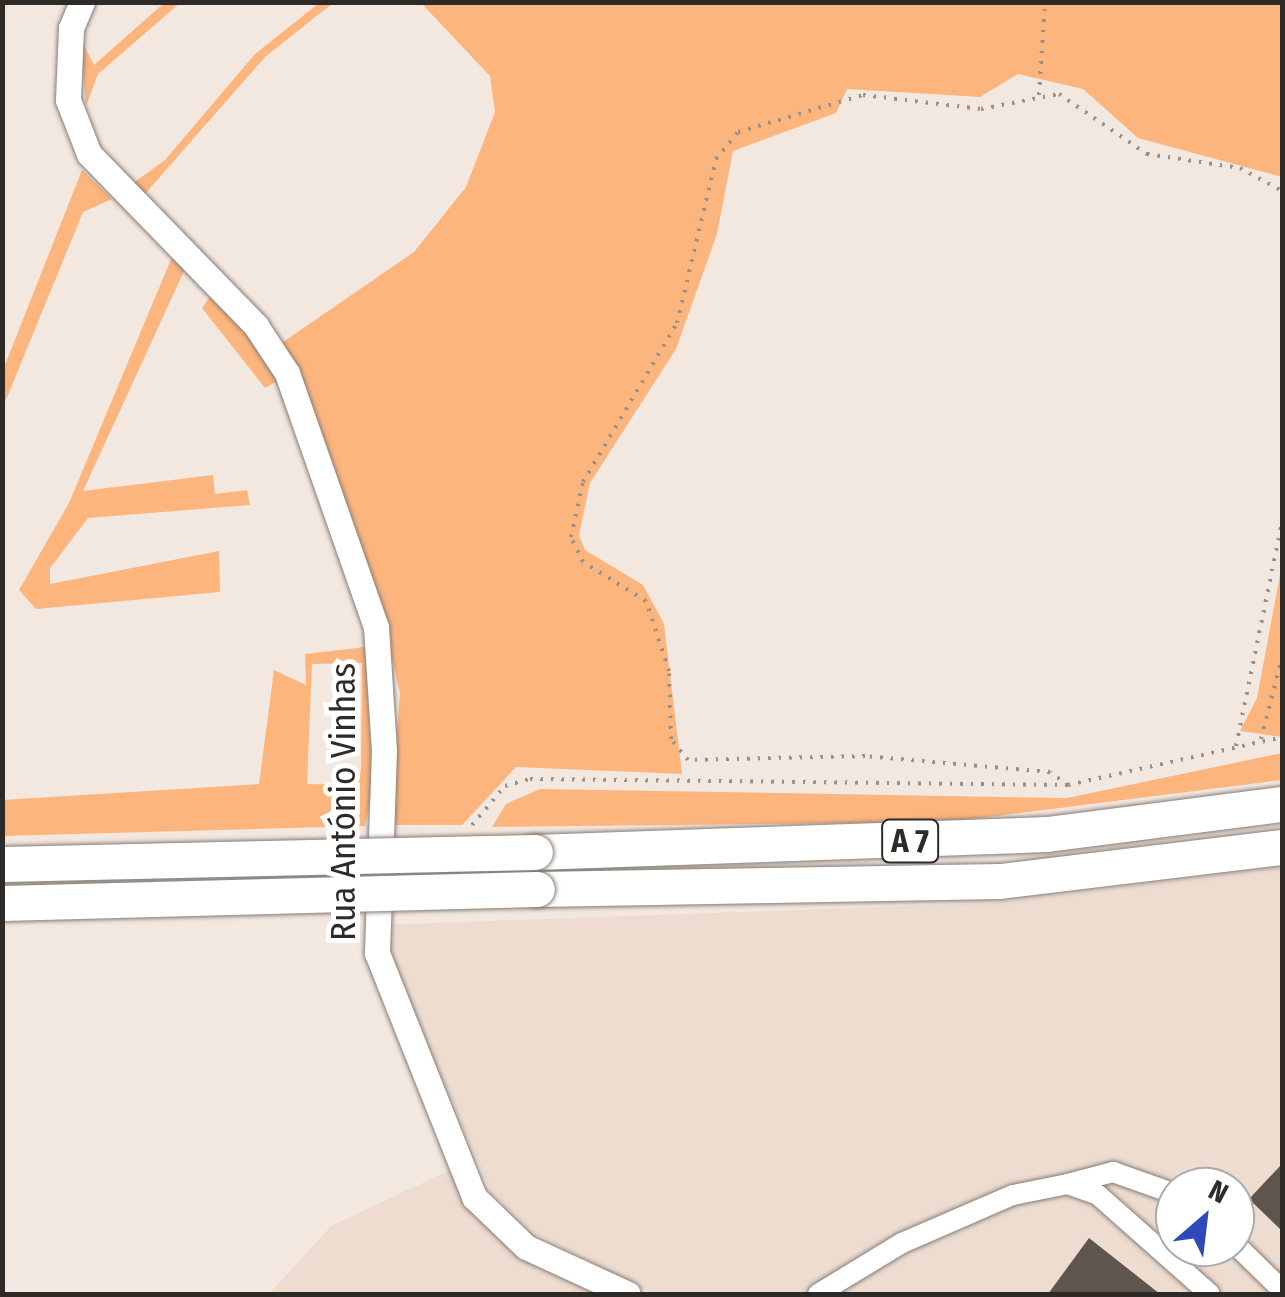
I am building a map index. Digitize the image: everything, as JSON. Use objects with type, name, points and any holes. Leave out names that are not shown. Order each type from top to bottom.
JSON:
[{"type":"highway","name":"A 7","points":[[2,864],[534,852],[1047,834],[1282,804]]},
{"type":"highway","name":"A 7","points":[[2,902],[1000,881],[1282,847]]},
{"type":"street","name":"Rua António Vinhas","points":[[82,2],[71,28],[68,100],[89,154],[256,326],[287,372],[376,627],[384,751],[377,952],[474,1198],[526,1247],[628,1294]]},
{"type":"street","points":[[818,1294],[902,1244],[1014,1195],[1113,1172],[1155,1187]]},
{"type":"street","points":[[1068,1184],[1098,1195],[1210,1294]]},
{"type":"street","points":[[1255,1264],[1282,1290]]},
{"type":"path","points":[[1039,95],[1044,2]]},
{"type":"path","points":[[1068,785],[1050,772],[865,756],[688,760],[671,739],[669,671],[646,600],[583,562],[570,536],[583,482],[677,323],[716,159],[738,132],[864,95],[981,109],[1059,94],[1147,154],[1240,168],[1282,190]]},
{"type":"path","points":[[1236,746],[1282,520]]},
{"type":"path","points":[[1261,738],[1282,657]]},
{"type":"path","points":[[462,835],[504,786],[530,779],[1068,785],[1261,738],[1282,737]]},
{"type":"shaded area","points":[[164,3],[180,3],[98,74],[86,106],[81,40],[94,65]]},
{"type":"shaded area","points":[[319,3],[333,3],[265,57],[144,195],[132,184],[165,160],[255,54]]},
{"type":"shaded area","points":[[421,3],[1282,3],[1282,177],[1138,138],[1083,89],[1018,74],[980,97],[847,89],[836,113],[733,151],[717,234],[676,349],[590,483],[579,535],[585,550],[643,585],[664,624],[682,774],[516,767],[462,825],[390,825],[400,693],[381,610],[283,342],[414,252],[466,187],[495,112],[490,76]]},
{"type":"shaded area","points":[[82,170],[112,199],[83,212],[3,407],[3,370]]},
{"type":"shaded area","points":[[172,257],[185,269],[83,491],[213,475],[215,494],[247,490],[250,505],[88,518],[50,568],[50,584],[219,551],[220,592],[36,609],[19,590],[69,503]]},
{"type":"shaded area","points":[[211,295],[252,340],[279,380],[265,388],[202,308]]},
{"type":"shaded area","points":[[1282,564],[1282,737],[1240,731],[1257,698]]},
{"type":"shaded area","points":[[365,647],[373,786],[365,826],[3,836],[2,800],[259,784],[274,670],[306,685],[305,654]],"holes":[[[362,663],[361,771],[352,785],[307,784],[312,664]]]},
{"type":"shaded area","points":[[1282,753],[1282,780],[949,822],[492,827],[506,804],[540,789],[1067,798]]},
{"type":"shaded area","points":[[1282,867],[1282,1294],[653,1294],[533,1232],[491,1192],[377,925],[997,903]]},
{"type":"shaded area","points":[[450,1170],[463,1192],[613,1294],[269,1294],[331,1226]]},
{"type":"building","points":[[1282,1164],[1282,1231],[1255,1205],[1255,1193]]},
{"type":"building","points":[[1089,1238],[1160,1294],[1048,1294]]}]
